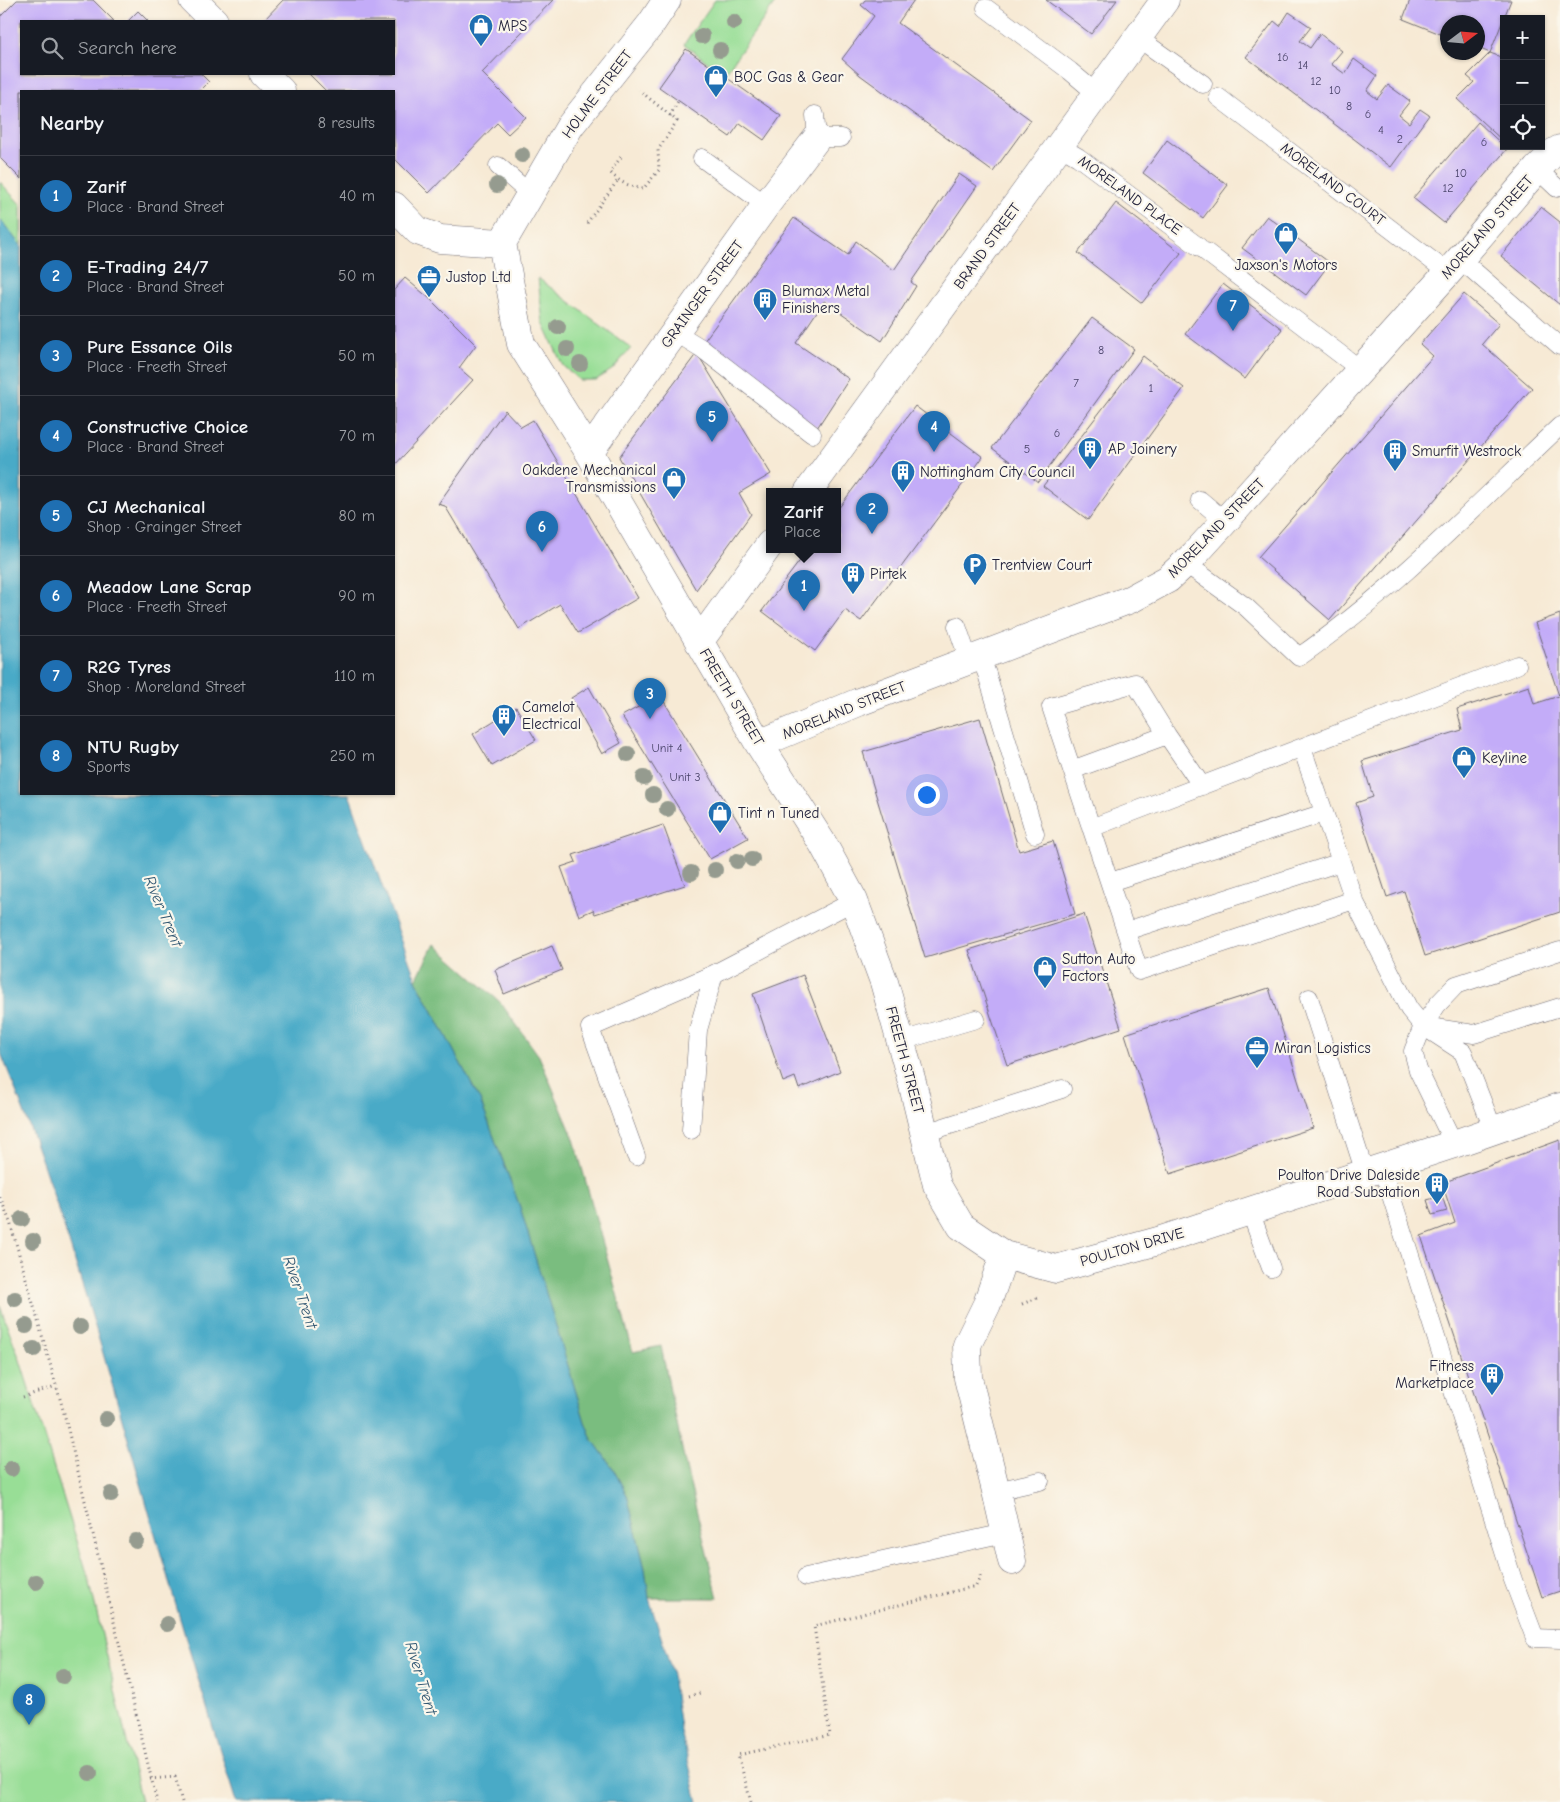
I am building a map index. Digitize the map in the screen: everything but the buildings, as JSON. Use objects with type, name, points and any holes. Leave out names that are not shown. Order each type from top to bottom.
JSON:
[{"type":"street","points":[[194,0],[213,20]]},
{"type":"street","name":"HOLME STREET","points":[[502,243],[570,126],[651,24],[667,0]]},
{"type":"street","name":"BRAND STREET","points":[[811,488],[1165,0]]},
{"type":"street","points":[[265,75],[280,90]]},
{"type":"street","name":"GRAINGER STREET","points":[[589,452],[766,205],[825,130]]},
{"type":"street","name":"MORELAND STREET","points":[[760,744],[859,702],[1131,599],[1168,579],[1186,563],[1225,521],[1361,370],[1537,169],[1553,153],[1560,149]]},
{"type":"street","points":[[395,207],[418,231],[440,239],[502,243]]},
{"type":"street","name":"FREETH STREET","points":[[502,243],[521,344],[589,452],[699,642],[823,844],[854,901],[884,982],[901,1040],[937,1185],[961,1226],[1004,1255]]},
{"type":"street","points":[[699,642],[766,550]]},
{"type":"street","name":"POULTON DRIVE","points":[[1004,1255],[1056,1269],[1158,1241],[1373,1170],[1450,1136],[1493,1129],[1560,1108]]},
{"type":"street","points":[[1004,1255],[987,1304],[967,1345],[968,1378],[996,1491],[1012,1566]]},
{"type":"lane","points":[[986,8],[1070,71],[1097,94]]},
{"type":"lane","points":[[1138,38],[1203,84]]},
{"type":"lane","name":"MORELAND COURT","points":[[1218,98],[1454,266],[1560,346]]},
{"type":"lane","name":"MORELAND PLACE","points":[[1059,146],[1084,161],[1361,370]]},
{"type":"lane","points":[[702,158],[766,205]]},
{"type":"lane","points":[[498,166],[530,194]]},
{"type":"lane","points":[[1537,169],[1557,188]]},
{"type":"lane","points":[[675,332],[701,348],[812,434]]},
{"type":"lane","points":[[1186,563],[1246,607],[1299,657],[1330,635],[1401,576],[1560,426]]},
{"type":"lane","points":[[1200,500],[1225,521]]},
{"type":"lane","points":[[957,626],[975,658],[987,674],[1035,834]]},
{"type":"lane","points":[[1091,828],[1517,665]]},
{"type":"lane","points":[[1202,786],[1135,684],[1051,708],[1139,970],[1354,900]]},
{"type":"lane","points":[[1072,770],[1167,735]]},
{"type":"lane","points":[[1302,748],[1354,900],[1409,1009],[1423,1026],[1463,1052],[1493,1129]]},
{"type":"lane","points":[[1110,882],[1324,813]]},
{"type":"lane","points":[[1126,931],[1341,862]]},
{"type":"lane","points":[[636,1156],[590,1028],[714,974],[854,901]]},
{"type":"lane","points":[[1450,1136],[1418,1070],[1413,1051],[1423,1026],[1437,1005],[1456,985],[1560,951]]},
{"type":"lane","points":[[692,1130],[698,1030],[714,974]]},
{"type":"lane","points":[[1309,998],[1373,1170],[1513,1580],[1535,1638],[1560,1638]]},
{"type":"lane","points":[[1423,1026],[1474,1034],[1560,1007]]},
{"type":"lane","points":[[901,1040],[976,1019]]},
{"type":"lane","points":[[925,1133],[1062,1089]]},
{"type":"lane","points":[[1250,1211],[1271,1268]]},
{"type":"lane","points":[[996,1491],[1040,1482]]},
{"type":"lane","points":[[806,1577],[1005,1532]]},
{"type":"path","points":[[621,157],[610,172],[618,180],[629,186],[643,189],[659,170],[658,150],[677,121],[639,90]]},
{"type":"path","points":[[670,116],[678,101]]},
{"type":"path","points":[[587,223],[618,180]]},
{"type":"path","points":[[0,1196],[10,1222],[56,1386],[156,1802]]},
{"type":"path","points":[[23,1397],[56,1386]]},
{"type":"path","points":[[750,1802],[738,1755],[830,1734],[814,1626],[976,1586],[986,1561],[1005,1532]]},
{"type":"path","points":[[690,1696],[700,1694]]},
{"type":"path","points":[[150,1780],[175,1778],[182,1802]]},
{"type":"green space","points":[[715,0],[777,0],[724,75],[684,44]]},
{"type":"green space","points":[[0,182],[20,204],[20,245],[0,219]]},
{"type":"green space","points":[[538,278],[631,348],[613,369],[596,380],[579,380],[563,366],[543,323]]},
{"type":"green space","points":[[434,944],[500,1002],[539,1056],[574,1139],[633,1352],[661,1346],[686,1468],[718,1598],[649,1598],[645,1569],[627,1495],[612,1467],[592,1439],[585,1422],[520,1207],[480,1100],[416,980]]},
{"type":"green space","points":[[0,1306],[20,1360],[89,1579],[141,1802],[0,1802]]},
{"type":"water","name":"River Trent","points":[[0,219],[20,245],[20,795],[349,795],[416,980],[480,1100],[520,1207],[585,1422],[592,1439],[612,1467],[627,1495],[645,1569],[649,1598],[671,1669],[680,1727],[698,1802],[236,1802],[78,1269],[41,1159],[0,1051]]},
{"type":"place","name":"MPS","points":[[481,47]]},
{"type":"place","name":"BOC Gas & Gear","points":[[716,98]]},
{"type":"place","name":"Jaxson's Motors","points":[[1286,255]]},
{"type":"place","name":"Justop Ltd","points":[[429,298]]},
{"type":"place","name":"Blumax Metal Finishers","points":[[765,321]]},
{"type":"place","name":"R2G Tyres","points":[[1233,331]]},
{"type":"place","name":"CJ Mechanical","points":[[712,442]]},
{"type":"place","name":"Constructive Choice","points":[[934,452]]},
{"type":"place","name":"AP Joinery","points":[[1090,470]]},
{"type":"place","name":"Smurfit Westrock","points":[[1395,472]]},
{"type":"place","name":"Nottingham City Council","points":[[903,493]]},
{"type":"place","name":"Oakdene Mechanical Transmissions","points":[[674,500]]},
{"type":"place","name":"E-Trading 24/7","points":[[872,534]]},
{"type":"place","name":"Meadow Lane Scrap","points":[[542,552]]},
{"type":"place","name":"Trentview Court","points":[[975,586]]},
{"type":"place","name":"Pirtek","points":[[853,595]]},
{"type":"place","name":"Zarif","points":[[804,611]]},
{"type":"place","name":"Pure Essance Oils","points":[[650,719]]},
{"type":"place","name":"Camelot Electrical","points":[[504,737]]},
{"type":"place","name":"Keyline","points":[[1464,779]]},
{"type":"place","name":"Tint n Tuned","points":[[720,834]]},
{"type":"place","name":"Sutton Auto Factors","points":[[1045,989]]},
{"type":"place","name":"Miran Logistics","points":[[1257,1069]]},
{"type":"place","name":"Poulton Drive Daleside Road Substation","points":[[1437,1205]]},
{"type":"place","name":"Fitness Marketplace","points":[[1492,1396]]},
{"type":"place","name":"NTU Rugby","points":[[29,1725]]}]
